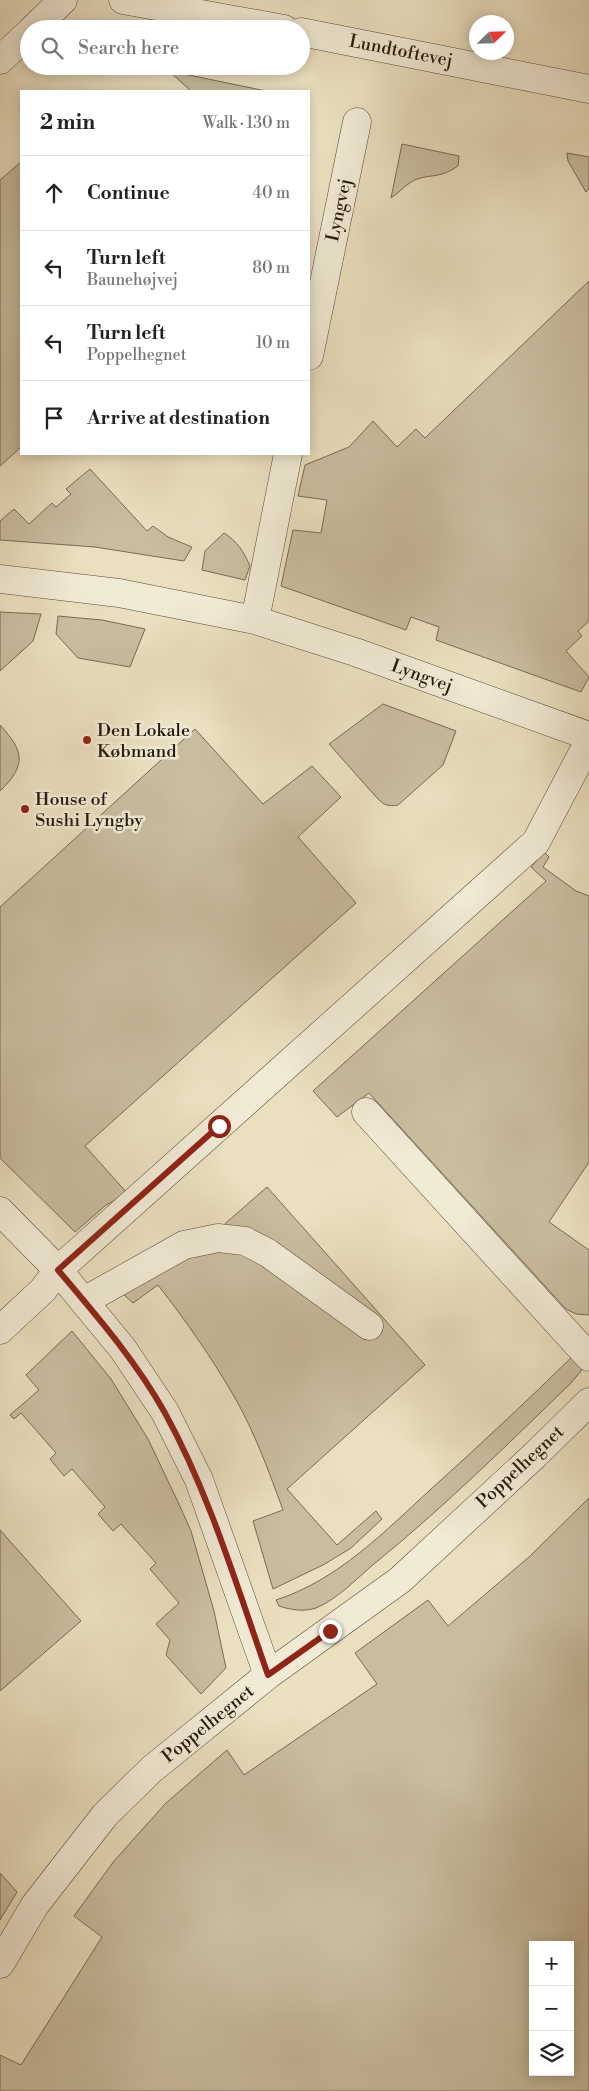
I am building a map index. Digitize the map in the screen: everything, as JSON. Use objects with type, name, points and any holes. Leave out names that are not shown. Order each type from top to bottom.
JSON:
[{"type":"street","points":[[42,20],[63,0]]},
{"type":"street","points":[[123,0],[234,20]]},
{"type":"street","name":"Lundtoftevej","points":[[310,34],[589,89]]},
{"type":"street","points":[[0,60],[20,41]]},
{"type":"street","name":"Lyngvej","points":[[310,351],[357,122]]},
{"type":"street","points":[[255,620],[288,455]]},
{"type":"street","name":"Lyngvej","points":[[0,579],[119,592],[255,620],[355,652],[589,736]]},
{"type":"street","points":[[0,1330],[43,1290],[58,1270],[536,842],[589,741]]},
{"type":"street","points":[[366,1112],[589,1357]]},
{"type":"street","points":[[0,1211],[58,1270],[123,1349],[164,1412],[199,1480],[268,1675]]},
{"type":"street","points":[[84,1302],[184,1246],[218,1238],[245,1241],[268,1253],[369,1326]]},
{"type":"street","name":"Poppelhegnet","points":[[0,1964],[35,1906],[105,1815],[152,1769],[268,1675],[400,1580],[535,1455],[589,1402]]},
{"type":"shaded area","points":[[173,75],[188,75],[261,90],[190,90]]},
{"type":"shaded area","points":[[402,144],[459,156],[458,166],[442,174],[417,179],[391,198]]},
{"type":"shaded area","points":[[567,153],[589,157],[589,189],[586,192],[568,161]]},
{"type":"shaded area","points":[[20,163],[20,448],[0,466],[0,180]]},
{"type":"shaded area","points":[[589,281],[589,621],[578,631],[582,636],[566,651],[589,677],[581,692],[436,640],[439,627],[411,617],[406,630],[281,586],[293,530],[321,533],[327,500],[298,496],[305,465],[349,447],[373,421],[397,447],[416,429],[425,438]]},
{"type":"shaded area","points":[[90,469],[147,531],[153,526],[168,537],[192,547],[184,561],[95,547],[0,540],[0,521],[14,509],[29,524],[52,503],[56,507],[71,494],[66,489]]},
{"type":"shaded area","points":[[224,533],[240,547],[250,566],[245,580],[202,570],[205,551]]},
{"type":"shaded area","points":[[0,612],[41,614],[33,641],[0,671]]},
{"type":"shaded area","points":[[58,616],[102,620],[145,629],[130,667],[78,658],[56,634]]},
{"type":"shaded area","points":[[383,704],[456,731],[443,765],[395,806],[382,803],[329,744]]},
{"type":"shaded area","points":[[0,725],[14,743],[18,750],[19,758],[15,773],[0,791]]},
{"type":"shaded area","points":[[195,729],[263,804],[312,766],[341,797],[298,837],[356,903],[85,1146],[128,1194],[106,1205],[75,1232],[0,1158],[0,907]]},
{"type":"shaded area","points":[[544,852],[549,857],[543,867],[576,891],[589,896],[589,1162],[549,1222],[589,1250],[589,1315],[576,1314],[566,1309],[369,1093],[337,1117],[313,1091],[546,881],[531,867]]},
{"type":"shaded area","points":[[267,1187],[425,1365],[287,1489],[337,1545],[376,1511],[382,1519],[351,1548],[323,1565],[273,1589],[253,1521],[283,1510],[242,1411],[208,1354],[158,1285],[133,1303],[123,1294],[186,1258]]},
{"type":"shaded area","points":[[72,1331],[111,1379],[148,1439],[191,1531],[214,1611],[226,1668],[201,1694],[166,1655],[170,1640],[156,1624],[179,1603],[150,1569],[156,1563],[121,1524],[113,1531],[98,1514],[105,1507],[72,1469],[64,1476],[50,1459],[56,1453],[21,1413],[14,1419],[10,1415],[39,1390],[26,1375]]},
{"type":"shaded area","points":[[575,1354],[583,1365],[581,1371],[571,1383],[425,1521],[347,1588],[316,1608],[298,1610],[279,1606],[276,1600],[320,1580],[377,1538]]},
{"type":"shaded area","points":[[589,1498],[589,2091],[0,2091],[0,2055],[21,2065],[102,1937],[74,1916],[114,1861],[166,1803],[227,1750],[244,1775],[377,1684],[355,1653],[428,1600],[448,1626],[529,1557]]},
{"type":"shaded area","points":[[0,1530],[81,1621],[0,1691]]},
{"type":"shaded area","points":[[0,1873],[17,1892],[0,1920]]},
{"type":"place","name":"Den Lokale Købmand","points":[[87,740]]},
{"type":"place","name":"House of Sushi Lyngby","points":[[25,809]]},
{"type":"route","points":[[219,1126],[58,1270],[123,1349],[164,1412],[199,1480],[268,1675],[330,1631]]}]
